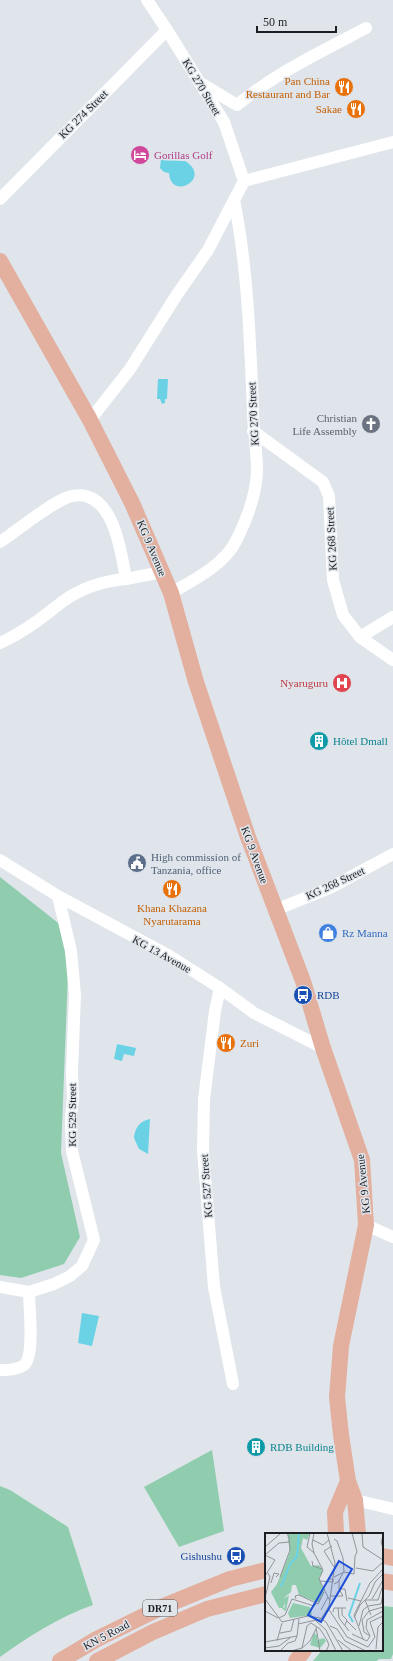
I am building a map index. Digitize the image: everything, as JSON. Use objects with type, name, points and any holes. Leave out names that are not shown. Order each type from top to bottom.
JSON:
[{"type":"main road","name":"KG 9 Avenue","points":[[0,261],[90,420],[132,503],[171,593],[199,689],[248,837],[303,981],[362,1160],[366,1226],[341,1346],[338,1390],[341,1436],[348,1481],[355,1500],[358,1533]]},
{"type":"main road","points":[[336,1533],[335,1512],[348,1481]]},
{"type":"main road","points":[[383,1556],[393,1558]]},
{"type":"main road","name":"KN 5 Road","points":[[60,1661],[97,1639],[164,1606],[230,1579],[265,1570]]},
{"type":"main road","points":[[383,1581],[393,1583]]},
{"type":"main road","name":"KN 5 Road","points":[[97,1661],[153,1632],[207,1609],[265,1594]]},
{"type":"main road","points":[[296,1661],[303,1651]]},
{"type":"street","name":"KG 270 Street","points":[[147,0],[168,30],[224,122],[244,181]]},
{"type":"street","points":[[199,82],[237,105],[257,88],[275,77],[366,28]]},
{"type":"street","name":"KG 274 Street","points":[[0,199],[168,30]]},
{"type":"street","points":[[90,420],[130,369],[176,296],[208,250],[244,181],[393,142]]},
{"type":"street","name":"KG 270 Street","points":[[171,593],[212,569],[236,542],[251,506],[257,470],[253,431],[250,343],[240,228],[234,200]]},
{"type":"street","name":"KG 268 Street","points":[[253,431],[323,482],[329,496],[333,580],[343,615],[360,637],[393,660]]},
{"type":"street","points":[[0,542],[58,502],[72,496],[89,498],[101,505],[110,517],[115,530],[126,579]]},
{"type":"street","points":[[0,643],[19,635],[63,601],[86,588],[108,581],[162,572]]},
{"type":"street","points":[[360,637],[393,617]]},
{"type":"street","name":"KG 268 Street","points":[[275,910],[330,888],[393,854]]},
{"type":"street","name":"KG 13 Avenue","points":[[0,860],[58,896],[168,955],[220,988],[254,1013],[324,1048]]},
{"type":"street","name":"KG 529 Street","points":[[0,1287],[29,1292],[54,1284],[82,1266],[94,1240],[72,1151],[70,1118],[73,1097],[72,1072],[75,995],[71,951],[58,896]]},
{"type":"street","name":"KG 527 Street","points":[[220,988],[215,1011],[204,1099],[203,1150],[214,1287],[233,1384]]},
{"type":"street","points":[[366,1226],[393,1237]]},
{"type":"street","points":[[0,1370],[14,1369],[24,1366],[29,1359],[29,1292]]},
{"type":"street","points":[[355,1500],[393,1509]]},
{"type":"green space","points":[[0,877],[62,926],[68,973],[61,1153],[80,1237],[64,1264],[21,1278],[0,1275]]},
{"type":"green space","points":[[212,1450],[224,1531],[179,1547],[144,1487]]},
{"type":"green space","points":[[0,1486],[10,1490],[68,1527],[93,1605],[68,1615],[22,1642],[0,1657]]},
{"type":"green space","points":[[383,1606],[393,1607],[393,1654],[391,1659],[379,1659],[377,1661],[313,1661],[321,1651],[383,1651]]},
{"type":"water","points":[[171,153],[175,154],[179,161],[185,161],[192,168],[195,174],[193,180],[188,184],[176,186],[171,182],[169,173],[164,172],[160,168],[161,158]]},
{"type":"water","points":[[158,379],[168,379],[167,399],[165,399],[165,403],[162,404],[160,399],[157,399]]},
{"type":"water","points":[[117,1044],[136,1048],[134,1056],[124,1054],[122,1061],[114,1059]]},
{"type":"water","points":[[150,1119],[148,1154],[139,1149],[134,1138],[139,1125],[143,1121]]},
{"type":"water","points":[[82,1313],[99,1316],[92,1346],[78,1343]]},
{"type":"place","name":"Pan China Restaurant and Bar","points":[[344,87]]},
{"type":"place","name":"Sakae","points":[[356,109]]},
{"type":"place","name":"Gorillas Golf","points":[[140,155]]},
{"type":"place","name":"Christian Life Assembly","points":[[371,424]]},
{"type":"place","name":"Nyaruguru","points":[[342,683]]},
{"type":"place","name":"Hôtel Dmall","points":[[319,741]]},
{"type":"place","name":"High commission of Tanzania, office","points":[[137,863]]},
{"type":"place","name":"Khana Khazana Nyarutarama","points":[[172,889]]},
{"type":"place","name":"Rz Manna","points":[[328,933]]},
{"type":"place","name":"RDB","points":[[303,995]]},
{"type":"place","name":"Zuri","points":[[226,1043]]},
{"type":"place","name":"RDB Building","points":[[256,1447]]},
{"type":"place","name":"Gishushu","points":[[236,1556]]}]
